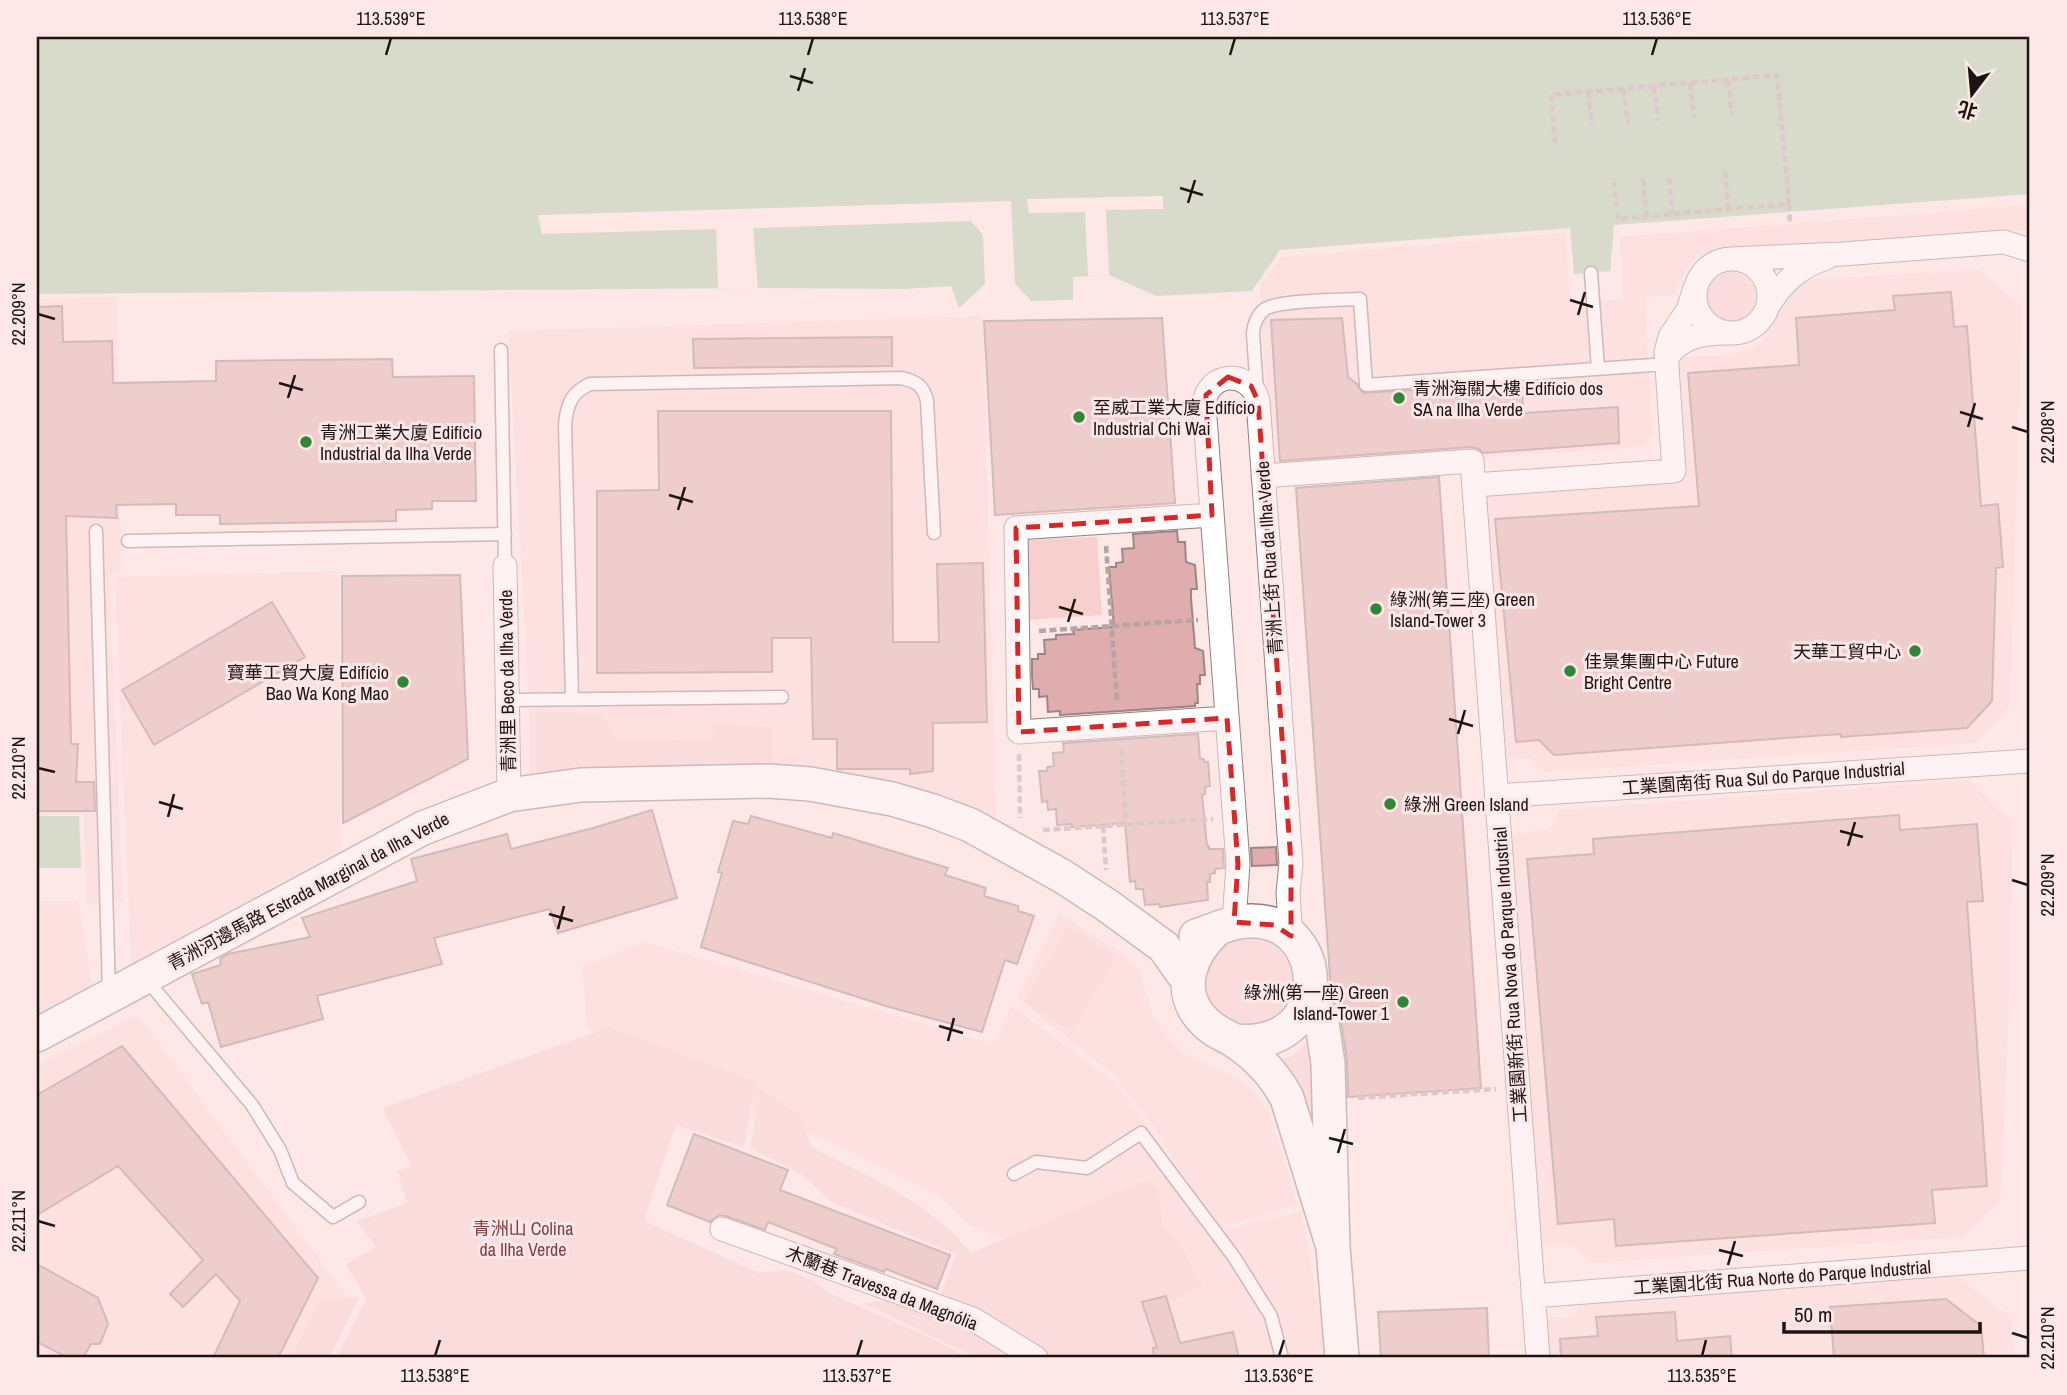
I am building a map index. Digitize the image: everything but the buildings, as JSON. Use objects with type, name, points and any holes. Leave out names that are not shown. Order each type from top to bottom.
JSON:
[{"type":"main road","name":"青洲河邊馬路 Estrada Marginal da Ilha Verde","points":[[37,1035],[423,828],[509,795],[581,785],[809,778],[970,819],[1020,842],[1062,876],[1164,947],[1188,981],[1191,1001],[1201,1019],[1216,1033],[1234,1041],[1259,1061],[1279,1083],[1287,1098],[1333,1247]]},
{"type":"main road","name":"青洲河邊馬路 Estrada Marginal da Ilha Verde","points":[[1144,931],[1168,937],[1190,938],[1225,926],[1255,920],[1274,925],[1291,936],[1304,953],[1310,972],[1310,992],[1322,1023],[1328,1064],[1333,1247],[1342,1358]]},
{"type":"main road","points":[[1188,981],[1191,961],[1201,944],[1225,926]]},
{"type":"main road","points":[[1234,1041],[1255,1043],[1274,1038],[1291,1027],[1304,1011],[1310,992]]},
{"type":"street","points":[[1263,476],[1472,461],[1474,485],[1674,471],[1666,361],[1668,343],[1688,310],[1701,273],[1708,267],[1718,261],[1731,259],[2004,242],[2030,250]]},
{"type":"street","points":[[1666,361],[1673,349],[1688,339],[1750,328],[1761,319],[1780,288],[1805,267],[1827,257],[1842,254]]},
{"type":"street","points":[[1731,259],[1748,262],[1763,276],[1769,293],[1767,308]]},
{"type":"street","points":[[1695,288],[1695,303],[1701,318],[1716,330],[1728,333]]},
{"type":"street","points":[[1225,926],[1238,864],[1205,400],[1208,391],[1216,382],[1232,377],[1248,383],[1256,393],[1258,401]]},
{"type":"street","name":"青洲上街 Rua da Ilha Verde","points":[[1258,401],[1291,863],[1288,893],[1291,936]]},
{"type":"street","name":"工業園新街 Rua Nova do Parque Industrial","points":[[1474,485],[1538,1358]]},
{"type":"street","points":[[1212,515],[1016,528],[1019,732],[1227,718]]},
{"type":"street","name":"青洲里 Beco da Ilha Verde","points":[[505,566],[509,795]]},
{"type":"street","name":"工業園南街 Rua Sul do Parque Industrial","points":[[1497,796],[2030,761]]},
{"type":"street","name":"木蘭巷 Travessa da Magnólia","points":[[722,1229],[973,1319],[1037,1358]]},
{"type":"street","name":"工業園北街 Rua Norte do Parque Industrial","points":[[1533,1296],[2030,1258]]},
{"type":"lane","points":[[1591,273],[1598,369]]},
{"type":"lane","points":[[1258,401],[1254,324],[1267,308],[1283,304],[1360,299],[1366,385],[1598,369],[1666,361]]},
{"type":"lane","points":[[501,349],[505,566]]},
{"type":"lane","points":[[1232,377],[1248,368],[1255,351]]},
{"type":"lane","points":[[572,698],[565,425],[572,395],[590,384],[901,378],[912,380],[926,393],[934,533]]},
{"type":"lane","points":[[96,531],[109,997]]},
{"type":"lane","points":[[128,541],[505,534]]},
{"type":"lane","points":[[507,700],[782,697]]},
{"type":"lane","points":[[145,978],[252,1105],[280,1150],[293,1183],[333,1217],[359,1202]]},
{"type":"lane","points":[[1014,1174],[1036,1162],[1087,1168],[1141,1133],[1234,1257],[1271,1315],[1282,1358]]},
{"type":"path","points":[[1555,144],[1551,95],[1777,75],[1790,223]]},
{"type":"path","points":[[1728,80],[1732,115]]},
{"type":"path","points":[[1690,83],[1694,117]]},
{"type":"path","points":[[1654,86],[1658,121]]},
{"type":"path","points":[[1623,89],[1628,124]]},
{"type":"path","points":[[1587,92],[1592,126]]},
{"type":"path","points":[[1725,172],[1728,209]]},
{"type":"path","points":[[1669,178],[1672,214]]},
{"type":"path","points":[[1643,179],[1647,217]]},
{"type":"path","points":[[1614,182],[1618,219],[1789,204]]},
{"type":"path","points":[[1104,522],[1126,825]]},
{"type":"path","points":[[1017,632],[1220,619]]},
{"type":"path","points":[[1019,732],[1020,842],[1126,825],[1234,817]]},
{"type":"path","points":[[1329,1100],[1518,1088]]},
{"type":"highlighted area","points":[[1228,377],[1251,386],[1258,401],[1291,863],[1291,936],[1274,925],[1234,922],[1238,864],[1227,718],[1019,732],[1016,528],[1212,515],[1206,395]]},
{"type":"shaded area","points":[[37,37],[2030,37],[2030,194],[1614,225],[1610,271],[1574,274],[1570,228],[1280,250],[1252,291],[1156,296],[1109,275],[1073,277],[1073,300],[1031,301],[1015,284],[985,284],[959,308],[951,286],[904,289],[37,294]]},
{"type":"shaded area","points":[[2030,205],[2030,230],[1716,253],[1692,262],[1678,285],[1677,295],[1645,297],[1652,435],[1643,447],[1270,471],[1260,285],[1281,257],[1566,233],[1570,304],[1623,299],[1620,237]]},
{"type":"shaded area","points":[[1980,270],[2022,307],[2010,707],[1976,743],[1546,772],[1529,758],[1501,759],[1481,497],[1679,483],[1671,358],[1729,355],[1748,351],[1763,341],[1791,291],[1802,283],[1816,279]]},
{"type":"shaded area","points":[[117,297],[121,572],[109,574],[123,901],[86,905],[84,814],[37,814],[37,299]]},
{"type":"shaded area","points":[[983,316],[996,828],[939,800],[530,782],[529,699],[508,331]]},
{"type":"shaded area","points":[[339,571],[341,849],[131,965],[115,577]]},
{"type":"shaded area","points":[[1968,780],[2013,823],[2008,1035],[2000,1202],[1963,1237],[1593,1263],[1571,1245],[1542,1246],[1510,834],[1549,830],[1560,810]]},
{"type":"shaded area","points":[[37,816],[79,816],[81,868],[37,868]]},
{"type":"shaded area","points":[[37,901],[78,901],[92,986],[37,1013]]},
{"type":"shaded area","points":[[1059,913],[1122,953],[1139,969],[1153,1016],[1183,1053],[1239,1079],[1252,1089],[1270,1114],[1297,1205],[1212,1230],[1189,1183],[1156,1130],[1113,1074],[1017,998]]},
{"type":"shaded area","points":[[644,942],[993,1044],[1012,1006],[1114,1082],[1156,1138],[1205,1233],[1301,1212],[1322,1321],[1324,1358],[1125,1358],[1068,1259],[972,1227],[940,1197],[826,1140],[609,1050],[587,1025],[582,967]]},
{"type":"shaded area","points":[[138,1015],[353,1305],[327,1358],[37,1358],[37,1065]]},
{"type":"shaded area","points":[[1956,1275],[2011,1318],[2014,1358],[1545,1358],[1542,1318],[1573,1316],[1584,1298]]},
{"type":"green space","points":[[1731,272],[1748,280],[1756,297],[1748,314],[1731,322],[1714,314],[1706,297],[1714,280]]},
{"type":"green space","points":[[1097,537],[1102,615],[1025,620],[1025,540]]},
{"type":"green space","points":[[536,712],[601,714],[615,738],[712,740],[713,724],[773,727],[773,762],[536,773]]},
{"type":"green space","points":[[1068,925],[1117,957],[1072,1032],[1024,1002]]},
{"type":"green space","points":[[1241,938],[1257,938],[1280,950],[1289,964],[1292,981],[1289,998],[1280,1012],[1257,1024],[1241,1024],[1225,1017],[1213,1005],[1206,989],[1206,973],[1213,957],[1225,945]]},
{"type":"green space","name":"青洲山 Colina da Ilha Verde","points":[[610,1027],[755,1082],[744,1147],[676,1125],[644,1221],[759,1273],[787,1270],[813,1280],[825,1291],[940,1342],[968,1358],[336,1358],[366,1298],[346,1264],[376,1247],[357,1221],[407,1203],[397,1171],[412,1166],[383,1108]]},
{"type":"green space","points":[[1314,1035],[1321,1149],[1304,1103],[1279,1060],[1294,1055]]},
{"type":"green space","points":[[761,1089],[800,1115],[811,1147],[918,1205],[955,1235],[971,1253],[1148,1180],[1158,1190],[1162,1224],[1181,1246],[1202,1284],[1158,1309],[1141,1315],[1152,1337],[1174,1347],[1230,1352],[1228,1358],[977,1358],[863,1303],[940,1296],[956,1254],[833,1203],[801,1174],[750,1148]]},
{"type":"green space","points":[[359,1297],[329,1358],[290,1358],[319,1299]]},
{"type":"pier","points":[[1163,196],[1163,209],[1106,210],[1109,275],[1088,276],[1085,212],[1029,213],[1027,199]]},
{"type":"pier","points":[[1011,201],[1015,284],[985,284],[983,235],[971,221],[753,228],[758,288],[718,288],[716,229],[542,234],[538,215]]},
{"type":"place","name":"青洲海關大樓 Edifício dos SA na Ilha Verde","points":[[1399,398]]},
{"type":"place","name":"至威工業大廈 Edifício Industrial Chi Wai","points":[[1079,417]]},
{"type":"place","name":"青洲工業大廈 Edifício Industrial da Ilha Verde","points":[[306,442]]},
{"type":"place","name":"綠洲(第三座) Green Island-Tower 3","points":[[1376,609]]},
{"type":"place","name":"天華工貿中心","points":[[1915,651]]},
{"type":"place","name":"佳景集團中心 Future Bright Centre","points":[[1570,671]]},
{"type":"place","name":"寶華工貿大廈 Edifício Bao Wa Kong Mao","points":[[403,682]]},
{"type":"place","name":"綠洲 Green Island","points":[[1390,804]]},
{"type":"place","name":"綠洲(第一座) Green Island-Tower 1","points":[[1403,1002]]}]
